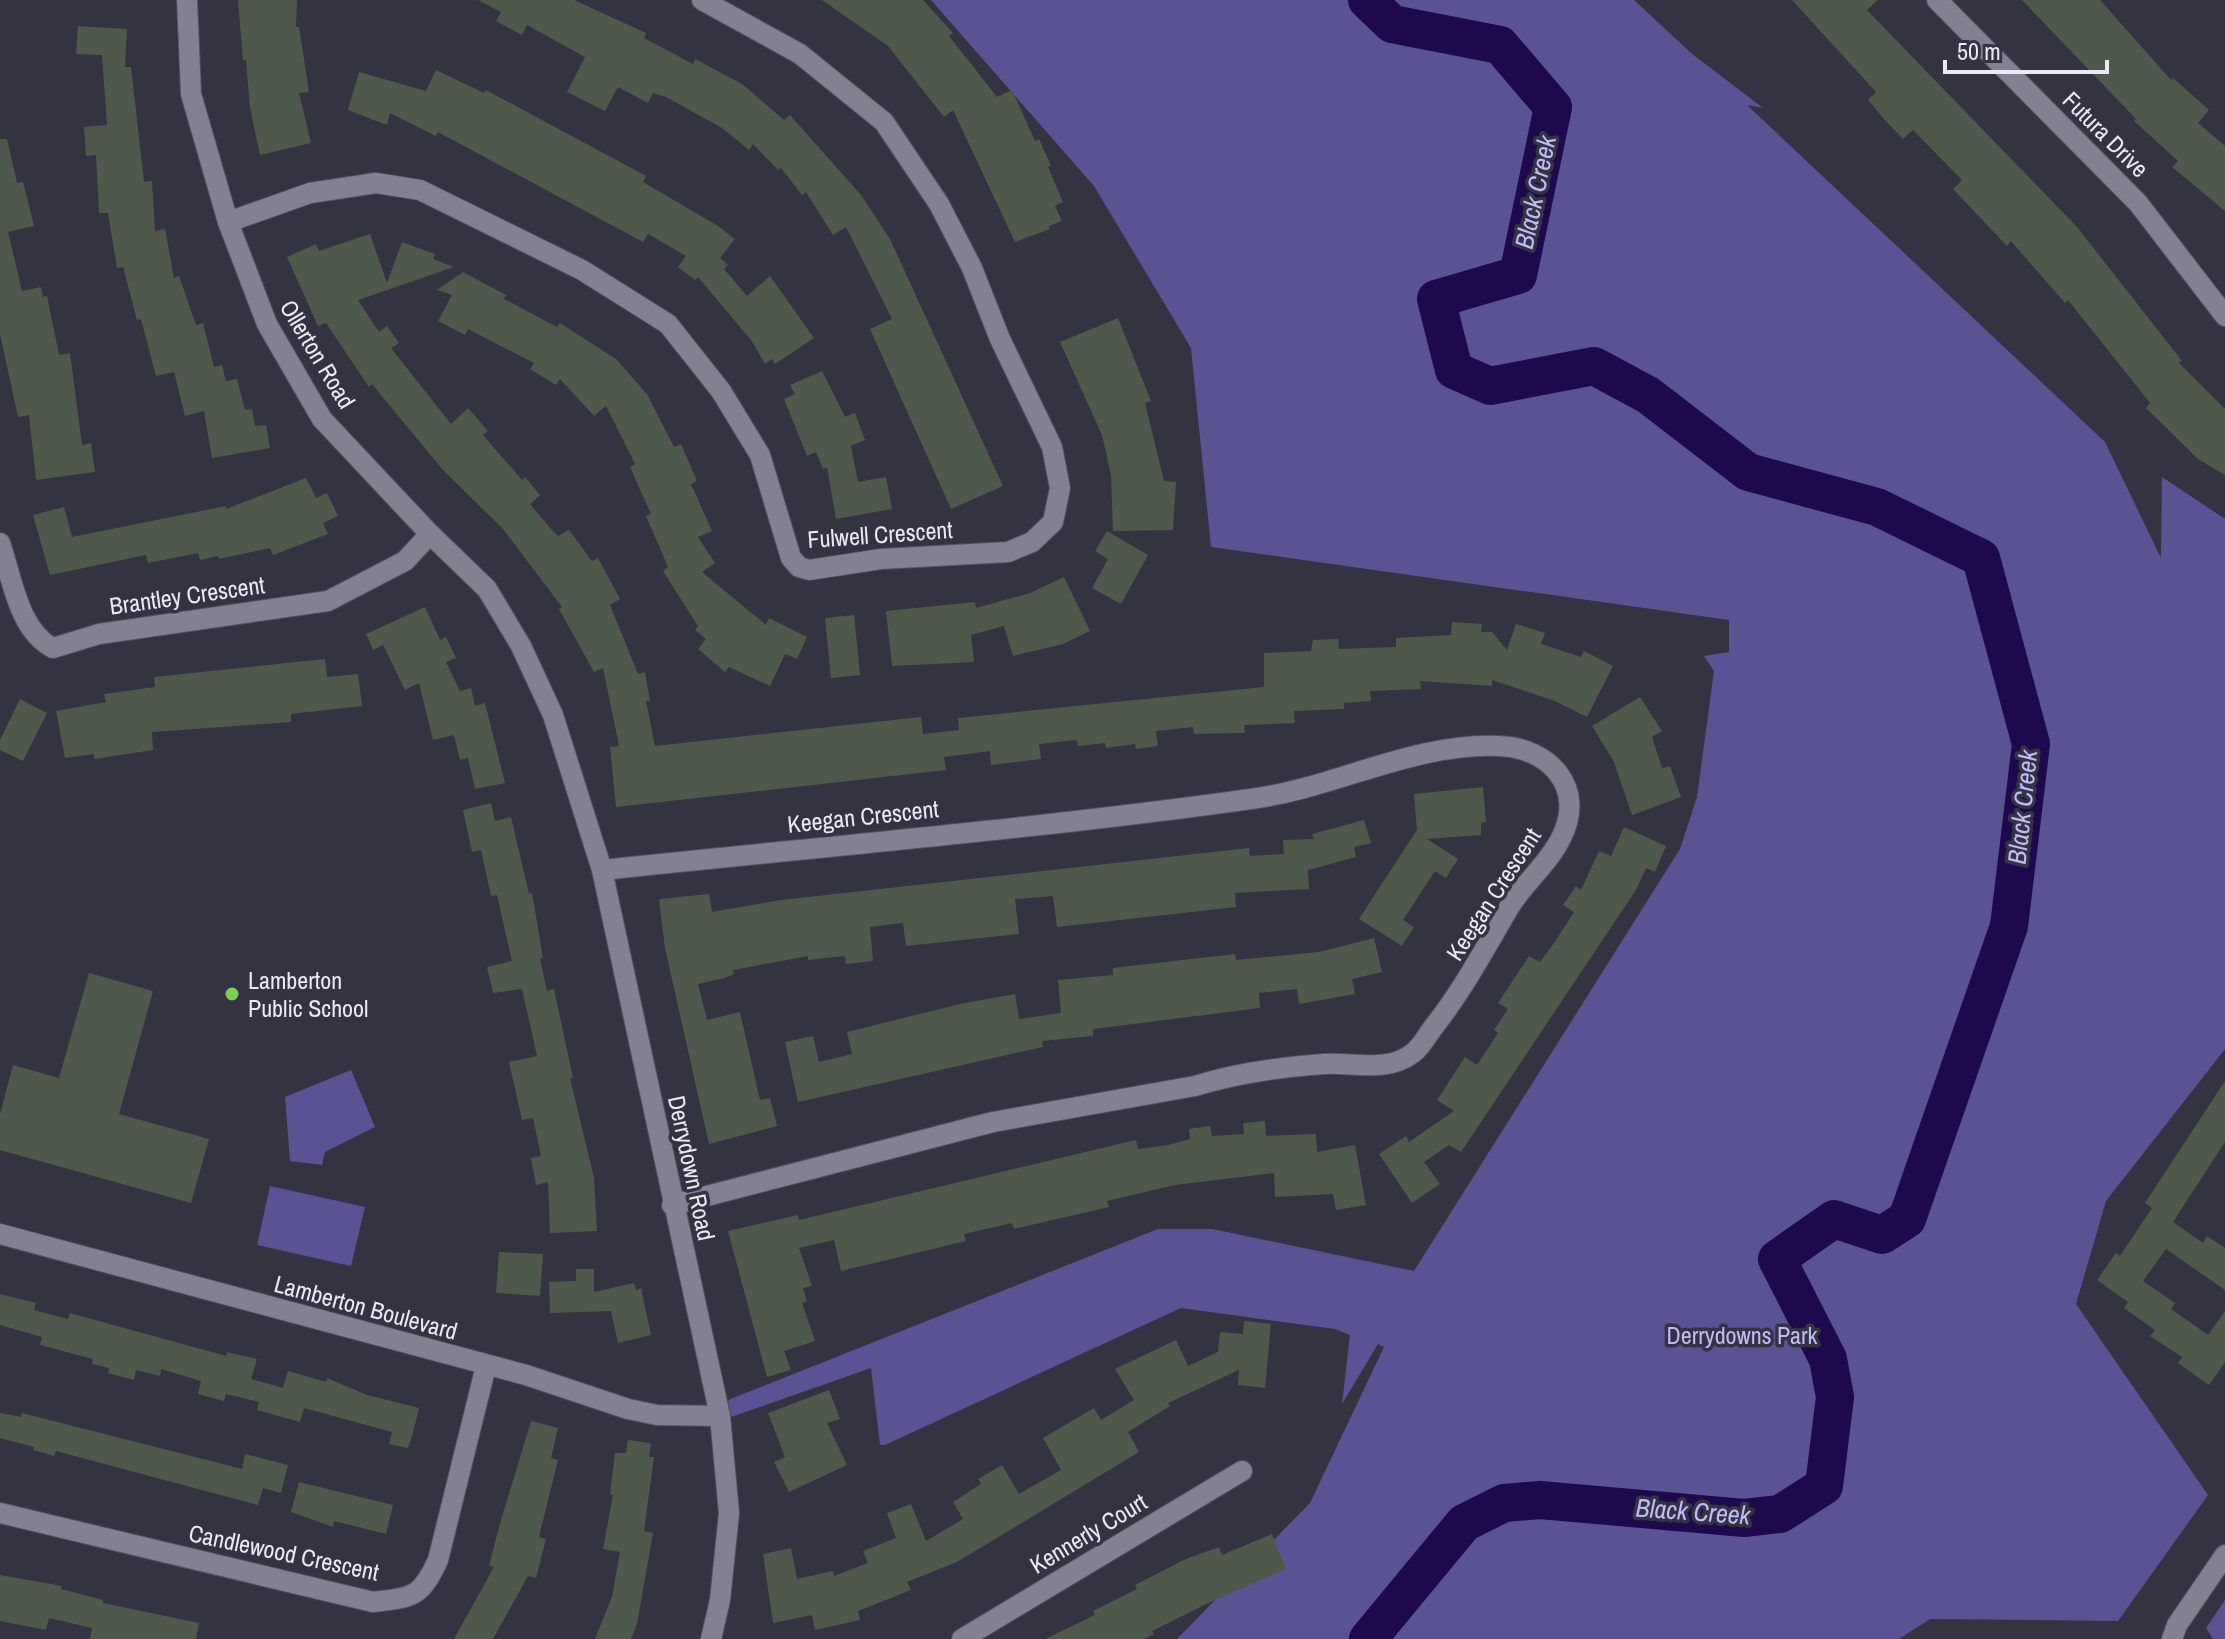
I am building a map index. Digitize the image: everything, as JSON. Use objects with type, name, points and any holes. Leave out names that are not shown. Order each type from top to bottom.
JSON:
[{"type":"street","name":"Ollerton Road","points":[[187,0],[191,94],[228,222],[267,324],[322,419],[430,534],[487,589],[521,646],[553,715]]},
{"type":"street","name":"Fulwell Crescent","points":[[228,222],[310,193],[376,183],[420,190],[582,270],[668,324],[721,391],[760,455],[791,558],[799,567],[809,570],[881,559],[1008,552],[1032,542],[1053,522],[1058,499],[1060,488],[1052,447],[1000,339],[972,268],[939,204],[884,122],[868,106],[800,54],[702,0]]},
{"type":"street","name":"Futura Drive","points":[[1937,0],[2138,203],[2225,316]]},
{"type":"street","name":"Brantley Crescent","points":[[0,543],[28,626],[41,642],[53,648],[99,634],[328,601],[405,561],[430,534]]},
{"type":"street","name":"Derrydown Road","points":[[553,715],[602,870],[720,1416],[729,1513],[720,1600],[711,1639]]},
{"type":"street","name":"Keegan Crescent","points":[[602,870],[1257,799],[1414,757],[1475,747],[1502,746],[1539,754],[1559,771],[1567,793],[1568,819],[1561,841],[1510,906],[1473,973],[1413,1053],[1388,1064],[1325,1064],[1227,1076],[1195,1086],[993,1122],[672,1205]]},
{"type":"street","name":"Lamberton Boulevard","points":[[0,1234],[526,1375],[628,1409],[657,1415],[720,1416]]},
{"type":"street","name":"Candlewood Crescent","points":[[0,1513],[373,1602],[400,1601],[411,1597],[428,1581],[438,1560],[486,1366]]},
{"type":"street","name":"Kennerly Court","points":[[962,1639],[1242,1471]]},
{"type":"street","points":[[2172,1639],[2177,1625],[2225,1555]]},
{"type":"green space","name":"Derrydowns Park","points":[[931,0],[1634,0],[1691,53],[1763,108],[1747,105],[2105,442],[2161,558],[2162,477],[2225,519],[2225,1049],[2106,1201],[2076,1304],[2208,1495],[2118,1621],[1930,1619],[1899,1639],[1177,1639],[1310,1503],[1384,1347],[1378,1344],[1342,1404],[1350,1335],[1335,1329],[1181,1308],[885,1445],[880,1445],[871,1368],[731,1417],[728,1400],[1158,1229],[1212,1229],[1414,1271],[1680,849],[1697,797],[1714,671],[1704,656],[1729,652],[1729,620],[1211,547],[1191,348],[1094,186]]},
{"type":"green space","points":[[351,1070],[375,1127],[325,1152],[322,1165],[290,1161],[285,1097]]},
{"type":"green space","points":[[270,1186],[365,1207],[351,1266],[257,1245]]},
{"type":"green space","points":[[2225,1600],[2225,1639],[2213,1639],[2206,1628]]},
{"type":"building","points":[[238,0],[297,0],[296,27],[299,27],[309,92],[299,93],[311,143],[260,155],[250,108],[246,60],[243,60]]},
{"type":"building","points":[[478,0],[574,0],[646,33],[644,38],[693,64],[695,59],[742,84],[784,120],[790,115],[861,195],[890,239],[1003,486],[951,509],[870,329],[892,319],[846,227],[833,235],[806,192],[802,195],[781,168],[778,170],[753,144],[749,150],[722,128],[666,97],[653,93],[648,103],[618,87],[605,111],[567,92],[585,57],[527,25],[522,35],[496,21],[501,12]]},
{"type":"building","points":[[822,0],[923,0],[953,33],[949,36],[997,97],[1012,90],[1035,141],[1039,139],[1051,166],[1048,167],[1063,202],[1055,206],[1062,221],[1049,226],[1050,229],[1015,242],[953,110],[944,117],[888,46]]},
{"type":"building","points":[[1792,0],[1878,0],[1867,10],[2077,227],[2182,361],[2179,363],[2225,409],[2225,475],[2198,459],[2146,408],[2150,403],[2068,300],[2065,303],[2011,241],[2007,246],[1953,189],[1962,180],[1913,130],[1903,139],[1884,119],[1868,100],[1876,92]]},
{"type":"building","points":[[2022,0],[2100,0],[2171,80],[2173,78],[2209,110],[2198,123],[2225,146],[2225,211],[2172,167],[2178,161],[2134,121],[2136,119]]},
{"type":"building","points":[[78,26],[127,29],[125,67],[131,67],[144,182],[152,181],[155,231],[165,229],[174,278],[179,276],[196,325],[203,323],[214,367],[222,365],[226,381],[237,379],[245,410],[252,409],[255,426],[266,425],[270,448],[212,458],[204,411],[185,416],[174,372],[156,376],[123,267],[117,268],[108,213],[99,213],[96,155],[86,156],[84,127],[107,125],[102,55],[76,54]]},
{"type":"building","points":[[436,70],[484,93],[486,90],[646,176],[643,182],[718,226],[735,239],[720,258],[728,265],[724,269],[747,296],[770,276],[814,338],[775,364],[772,359],[765,364],[751,340],[698,277],[695,280],[678,267],[686,256],[648,234],[643,242],[438,132],[436,136],[390,113],[387,125],[348,110],[359,72],[426,91]]},
{"type":"building","points":[[0,139],[7,139],[17,183],[23,182],[34,226],[8,232],[22,291],[41,287],[43,297],[47,296],[59,355],[70,353],[82,445],[91,443],[95,472],[36,480],[29,415],[18,417],[0,334]]},
{"type":"building","points":[[370,234],[387,283],[402,242],[435,254],[433,259],[454,267],[358,300],[379,332],[387,326],[399,343],[391,348],[451,424],[468,408],[488,431],[483,435],[522,480],[525,477],[540,495],[530,504],[551,529],[558,536],[569,530],[592,561],[598,558],[620,599],[610,605],[638,674],[645,672],[650,701],[646,701],[655,746],[921,717],[923,734],[959,730],[958,718],[1264,687],[1264,653],[1311,651],[1313,640],[1338,639],[1339,649],[1396,647],[1396,638],[1451,635],[1452,622],[1482,624],[1481,632],[1492,632],[1507,650],[1516,624],[1545,633],[1541,644],[1581,657],[1584,651],[1613,666],[1587,717],[1555,701],[1492,680],[1492,686],[1420,681],[1421,689],[1370,691],[1371,701],[1344,703],[1344,709],[1294,711],[1295,723],[1244,725],[1245,733],[1194,734],[1193,727],[1156,731],[1158,746],[1136,749],[1135,744],[1106,748],[1105,743],[1078,746],[1077,740],[1039,744],[1041,759],[991,765],[990,751],[944,757],[946,770],[616,807],[610,747],[619,746],[603,668],[594,672],[559,609],[562,607],[503,529],[443,470],[372,384],[369,387],[326,323],[318,326],[287,257],[316,244],[319,251]]},
{"type":"building","points":[[463,272],[506,295],[504,299],[557,327],[560,323],[616,359],[647,394],[674,447],[681,444],[697,481],[691,484],[712,531],[698,537],[715,563],[702,572],[766,625],[769,618],[807,637],[797,659],[785,654],[770,686],[729,667],[725,672],[698,649],[706,639],[695,630],[698,626],[663,571],[668,567],[646,516],[651,514],[630,467],[635,464],[606,406],[594,416],[560,379],[556,385],[530,369],[534,363],[468,329],[465,335],[438,321],[452,295],[437,290]]},
{"type":"building","points":[[1118,318],[1151,401],[1145,403],[1164,481],[1176,482],[1173,530],[1113,531],[1111,475],[1102,435],[1060,342]]},
{"type":"building","points":[[822,371],[845,417],[855,413],[865,440],[851,446],[858,482],[886,477],[892,509],[836,519],[827,467],[823,469],[816,452],[807,456],[784,399],[795,394],[790,385]]},
{"type":"building","points":[[306,478],[316,498],[327,493],[338,516],[323,523],[328,534],[273,555],[270,548],[219,559],[218,556],[200,560],[198,553],[148,563],[146,555],[50,575],[33,515],[64,507],[72,537],[226,506],[226,509]]},
{"type":"building","points":[[1107,531],[1148,555],[1121,604],[1092,588],[1108,559],[1095,551]]},
{"type":"building","points":[[1064,577],[1090,631],[1063,644],[1013,656],[1004,626],[971,635],[974,662],[892,666],[886,611],[975,602],[976,608],[1030,593]]},
{"type":"building","points":[[425,607],[440,640],[446,637],[456,658],[446,662],[460,691],[471,688],[475,706],[485,703],[505,783],[475,789],[468,758],[460,760],[454,735],[433,740],[419,683],[405,690],[383,645],[373,650],[366,634]]},
{"type":"building","points":[[854,615],[860,675],[831,678],[825,618]]},
{"type":"building","points":[[325,659],[327,677],[358,674],[362,706],[291,714],[291,722],[152,732],[153,750],[94,759],[94,754],[65,758],[56,711],[106,702],[104,694],[155,687],[154,677]]},
{"type":"building","points":[[1640,697],[1662,731],[1652,737],[1662,768],[1670,766],[1681,797],[1632,815],[1614,762],[1592,726]]},
{"type":"building","points":[[20,699],[47,713],[23,761],[0,750],[0,740]]},
{"type":"building","points":[[1483,787],[1486,822],[1481,823],[1481,835],[1427,839],[1458,859],[1446,878],[1435,871],[1403,920],[1414,927],[1402,946],[1359,919],[1417,830],[1414,794]]},
{"type":"building","points":[[491,803],[495,821],[511,817],[529,894],[532,893],[543,958],[540,959],[547,991],[554,989],[573,1078],[570,1078],[594,1178],[597,1231],[550,1233],[548,1182],[536,1185],[531,1158],[541,1156],[533,1118],[522,1120],[509,1062],[537,1056],[522,989],[493,993],[487,967],[512,961],[497,895],[491,896],[481,850],[472,852],[463,810]]},
{"type":"building","points":[[1364,820],[1371,843],[1354,847],[1356,857],[1308,870],[1309,889],[1235,893],[1236,907],[1057,927],[1053,896],[1015,899],[1019,934],[906,946],[903,923],[870,927],[873,961],[846,964],[845,956],[808,960],[808,956],[733,970],[734,974],[724,978],[698,984],[707,1020],[740,1012],[760,1100],[770,1098],[777,1126],[709,1144],[665,948],[659,899],[709,894],[712,912],[781,900],[1249,848],[1250,856],[1284,854],[1283,840],[1314,839],[1312,834]]},
{"type":"building","points":[[1624,827],[1666,846],[1655,872],[1646,868],[1636,890],[1461,1152],[1449,1145],[1424,1162],[1440,1184],[1412,1203],[1379,1154],[1406,1136],[1409,1142],[1454,1111],[1437,1100],[1465,1057],[1477,1065],[1498,1033],[1494,1030],[1508,1009],[1498,1003],[1529,956],[1540,962],[1554,943],[1574,912],[1563,905],[1576,886],[1581,890],[1599,851],[1611,856]]},
{"type":"building","points":[[1374,938],[1382,972],[1352,979],[1355,994],[1299,1004],[1297,989],[1259,993],[1260,1008],[1093,1029],[1093,1036],[1042,1041],[1043,1047],[798,1102],[785,1042],[813,1036],[819,1062],[852,1054],[847,1032],[960,1004],[1015,994],[1019,1019],[1061,1013],[1058,980],[1113,975],[1113,968],[1235,954],[1236,960],[1319,952]]},
{"type":"building","points":[[89,973],[153,991],[119,1114],[209,1139],[191,1203],[0,1150],[0,1114],[13,1065],[59,1078]]},
{"type":"building","points":[[2225,1081],[2225,1142],[2173,1222],[2203,1243],[2207,1236],[2225,1248],[2225,1290],[2166,1249],[2143,1281],[2175,1303],[2171,1309],[2208,1335],[2225,1311],[2225,1362],[2209,1385],[2178,1363],[2182,1357],[2150,1336],[2155,1330],[2124,1308],[2128,1302],[2097,1280],[2116,1253],[2120,1256],[2152,1208],[2145,1203]]},
{"type":"building","points":[[1265,1121],[1266,1136],[1316,1134],[1317,1152],[1355,1145],[1366,1205],[1336,1210],[1333,1194],[1275,1197],[1274,1173],[1175,1185],[1107,1201],[1109,1207],[1014,1229],[1012,1223],[964,1234],[966,1241],[841,1271],[834,1240],[799,1248],[812,1286],[803,1288],[807,1301],[802,1303],[815,1341],[784,1351],[791,1370],[767,1377],[728,1231],[798,1215],[799,1220],[1136,1140],[1138,1149],[1168,1145],[1190,1139],[1189,1129],[1210,1126],[1212,1136],[1244,1134],[1243,1123]]},
{"type":"building","points":[[499,1252],[543,1254],[540,1296],[496,1293]]},
{"type":"building","points":[[576,1269],[594,1269],[594,1292],[634,1283],[636,1290],[641,1288],[651,1335],[618,1343],[611,1311],[550,1313],[549,1282],[576,1281]]},
{"type":"building","points":[[0,1294],[36,1303],[34,1310],[68,1319],[70,1313],[226,1356],[227,1352],[257,1359],[251,1379],[283,1388],[288,1371],[326,1382],[327,1378],[367,1395],[419,1408],[412,1437],[408,1448],[389,1444],[392,1432],[304,1408],[300,1422],[257,1410],[259,1402],[226,1394],[224,1401],[198,1394],[201,1381],[161,1369],[160,1376],[136,1370],[134,1380],[108,1373],[109,1368],[92,1364],[93,1359],[40,1345],[42,1337],[0,1325]]},
{"type":"building","points":[[1244,1321],[1271,1324],[1265,1388],[1238,1385],[1239,1370],[1168,1403],[1170,1406],[1128,1432],[1139,1452],[957,1562],[907,1582],[911,1590],[858,1611],[860,1620],[815,1630],[812,1615],[773,1623],[763,1554],[791,1548],[797,1579],[833,1571],[834,1576],[868,1563],[863,1551],[896,1538],[887,1513],[911,1504],[926,1541],[963,1519],[953,1502],[981,1484],[978,1479],[1002,1465],[1019,1494],[1061,1470],[1043,1438],[1094,1408],[1101,1420],[1134,1400],[1115,1369],[1176,1340],[1188,1366],[1218,1352],[1220,1332],[1243,1334]]},
{"type":"building","points":[[829,1390],[840,1419],[827,1423],[847,1465],[789,1492],[774,1462],[785,1457],[768,1413]]},
{"type":"building","points":[[0,1413],[21,1417],[22,1413],[242,1469],[245,1454],[288,1465],[281,1493],[263,1488],[258,1505],[56,1451],[54,1456],[33,1450],[34,1447],[0,1438]]},
{"type":"building","points":[[531,1421],[558,1428],[551,1458],[558,1460],[539,1537],[546,1539],[536,1578],[528,1576],[493,1639],[454,1639],[494,1567],[489,1566]]},
{"type":"building","points":[[628,1440],[651,1443],[649,1457],[654,1457],[644,1531],[653,1533],[637,1624],[631,1639],[595,1639],[612,1597],[620,1552],[603,1549],[613,1495],[610,1494],[615,1453],[626,1453]]},
{"type":"building","points":[[299,1482],[393,1505],[386,1534],[334,1521],[333,1527],[291,1512]]},
{"type":"building","points":[[1272,1534],[1286,1569],[1206,1604],[1152,1631],[1154,1634],[1144,1639],[1045,1639],[1095,1615],[1093,1611],[1137,1589],[1135,1585],[1186,1559],[1219,1547],[1222,1555]]},
{"type":"building","points":[[0,1575],[62,1586],[61,1589],[103,1600],[103,1603],[199,1623],[196,1639],[90,1639],[92,1628],[49,1618],[46,1630],[0,1621]]},
{"type":"waterway","name":"Black Creek","points":[[1367,0],[1392,24],[1500,45],[1553,107],[1518,275],[1436,299],[1454,370],[1490,386],[1594,366],[1648,395],[1748,472],[1877,507],[1981,558],[2031,744],[2009,926],[1907,1219],[1882,1235],[1834,1219],[1777,1259],[1828,1359],[1835,1397],[1824,1486],[1780,1514],[1744,1518],[1540,1500],[1504,1503],[1464,1523],[1368,1639]]},
{"type":"place","name":"Lamberton Public School","points":[[232,994]]}]
